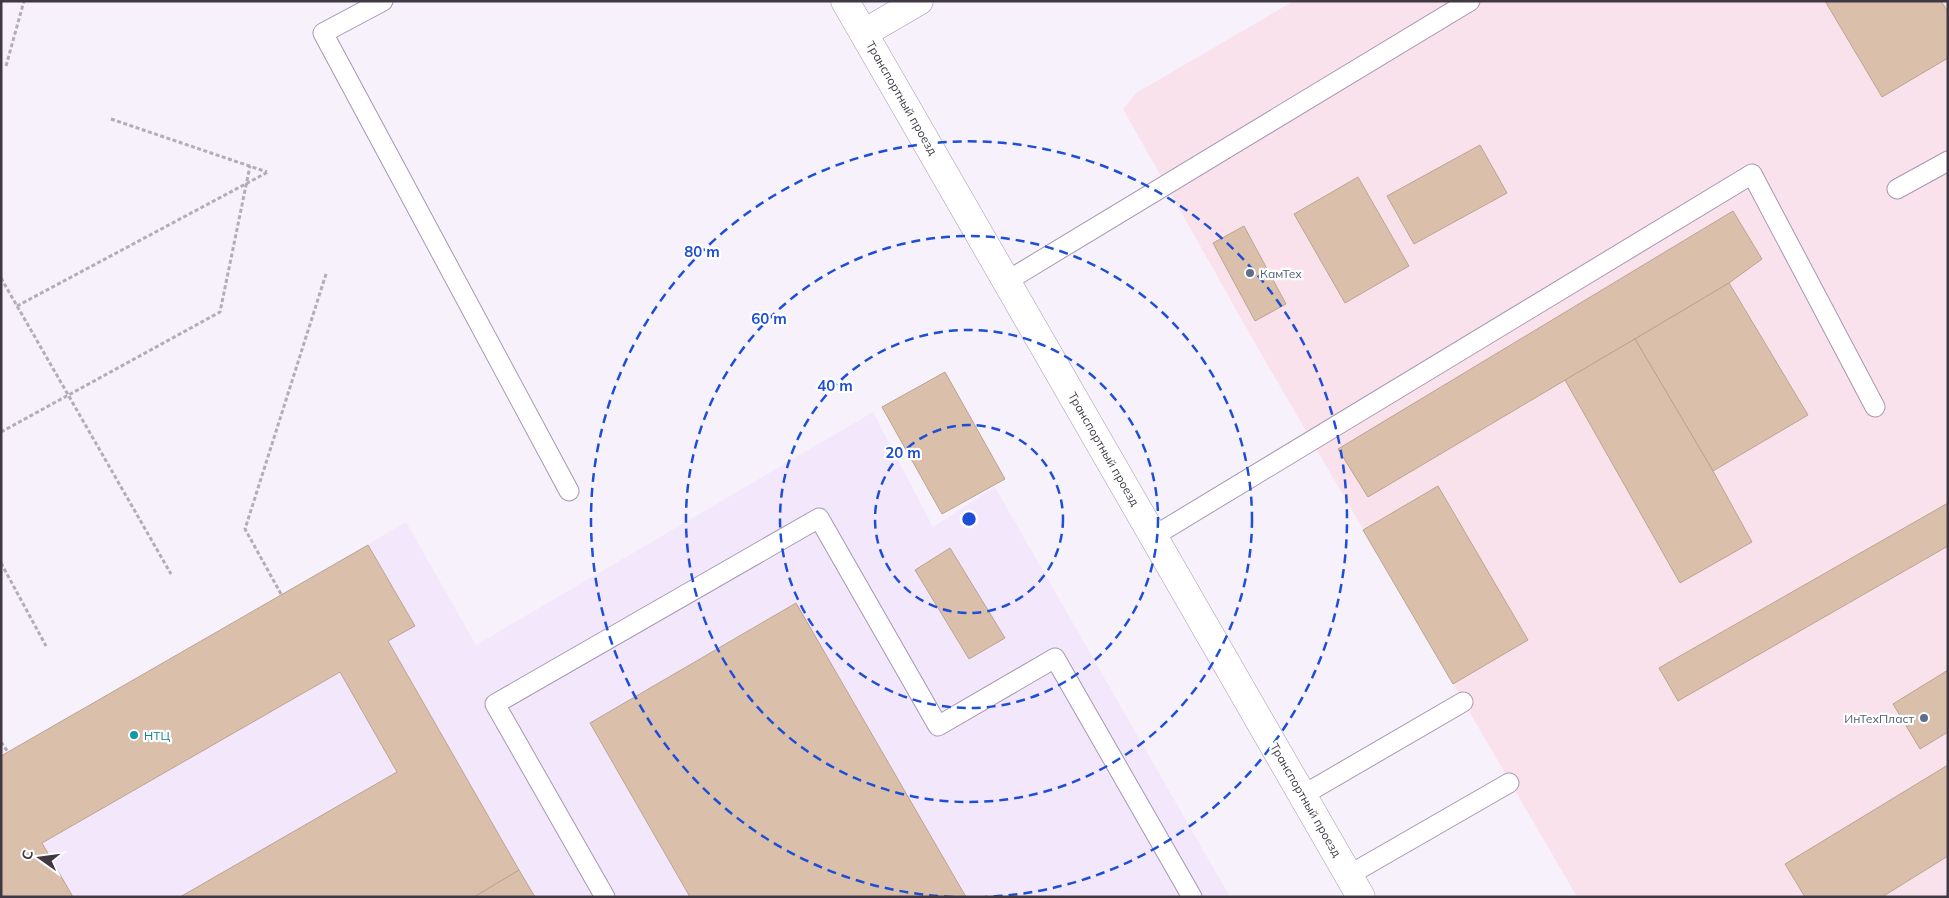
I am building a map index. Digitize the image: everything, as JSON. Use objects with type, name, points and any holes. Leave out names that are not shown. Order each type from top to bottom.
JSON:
[{"type":"street","name":"Транспортный проезд","points":[[845,1],[1355,886]]},
{"type":"street","points":[[864,33],[919,1]]},
{"type":"lane","points":[[383,1],[323,33],[569,491]]},
{"type":"lane","points":[[1007,280],[1470,1]]},
{"type":"lane","points":[[1897,189],[1948,161]]},
{"type":"lane","points":[[1154,536],[1752,174],[1875,407]]},
{"type":"lane","points":[[605,897],[495,704],[819,518],[938,726],[1055,658],[1192,897]]},
{"type":"lane","points":[[1302,795],[1463,702]]},
{"type":"lane","points":[[1355,886],[1509,782]]},
{"type":"path","points":[[6,66],[24,1]]},
{"type":"path","points":[[17,306],[268,172],[110,119]]},
{"type":"path","points":[[1,432],[220,312],[250,166]]},
{"type":"path","points":[[282,594],[245,529],[326,274]]},
{"type":"path","points":[[1,278],[171,574]]},
{"type":"path","points":[[1,563],[46,646]]},
{"type":"path","points":[[1,742],[8,752]]},
{"type":"shaded area","points":[[1294,1],[1948,1],[1948,897],[1577,897],[1256,345],[1123,109],[1136,93]]},
{"type":"shaded area","points":[[873,412],[933,527],[995,487],[1230,897],[1,897],[69,718],[406,522],[476,645]]},
{"type":"building","points":[[1825,1],[1941,1],[1948,12],[1948,58],[1882,97]]},
{"type":"building","points":[[1480,145],[1507,193],[1414,244],[1387,196]]},
{"type":"building","points":[[1358,177],[1409,266],[1345,303],[1294,214]]},
{"type":"building","points":[[1733,211],[1762,259],[1729,283],[1368,497],[1338,449]]},
{"type":"building","name":"КамТех","points":[[1244,226],[1286,304],[1255,321],[1213,243]]},
{"type":"building","points":[[1729,283],[1808,415],[1713,471],[1635,339]]},
{"type":"building","points":[[1635,339],[1713,471],[1752,542],[1680,583],[1565,380]]},
{"type":"building","points":[[945,372],[1005,479],[942,514],[882,407]]},
{"type":"building","points":[[1438,486],[1528,640],[1453,684],[1363,530]]},
{"type":"building","points":[[1948,503],[1948,546],[1678,701],[1659,668]]},
{"type":"building","name":"НТЦ","points":[[368,545],[415,626],[388,641],[519,870],[474,897],[180,897],[397,772],[340,672],[42,843],[73,897],[1,897],[1,756]]},
{"type":"building","points":[[950,548],[1005,638],[969,659],[915,570]]},
{"type":"building","points":[[796,603],[966,897],[690,897],[590,723]]},
{"type":"building","name":"ИнТехПласт","points":[[1948,670],[1948,732],[1920,749],[1893,704]]},
{"type":"building","points":[[1948,765],[1948,856],[1882,897],[1805,897],[1785,864]]},
{"type":"building","points":[[519,870],[535,897],[474,897]]},
{"type":"place","name":"КамТех","points":[[1250,273]]},
{"type":"place","name":"ИнТехПласт","points":[[1924,718]]},
{"type":"place","name":"НТЦ","points":[[134,735]]}]
